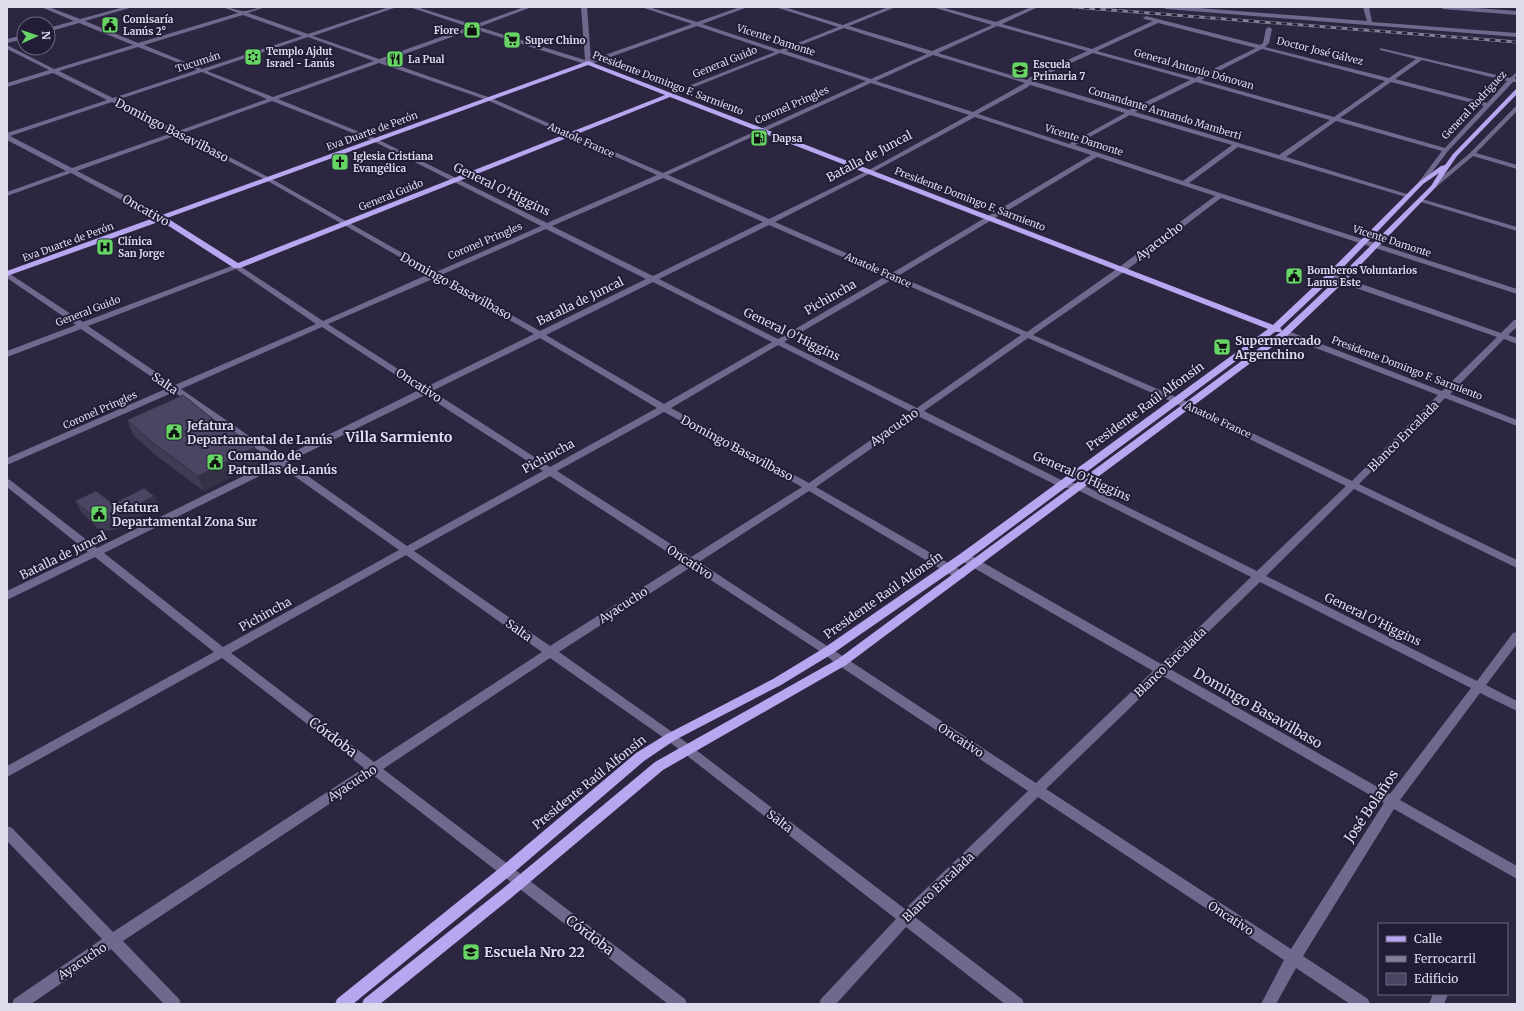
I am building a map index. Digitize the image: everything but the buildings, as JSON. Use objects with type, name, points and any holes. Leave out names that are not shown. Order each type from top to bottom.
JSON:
[{"type":"main road","name":"Presidente Domingo F. Sarmiento","points":[[588,64],[1285,333]]},
{"type":"main road","name":"Eva Duarte de Perón","points":[[7,274],[588,64]]},
{"type":"main road","name":"Presidente Raúl Alfonsín","points":[[369,1004],[659,766],[686,749],[800,687],[842,662],[1285,333],[1341,280],[1420,200],[1432,187],[1455,155],[1517,90]]},
{"type":"main road","name":"General Guido","points":[[237,266],[456,181],[670,95]]},
{"type":"main road","name":"Presidente Raúl Alfonsín","points":[[342,1004],[506,871],[640,756],[671,737],[777,682],[828,651],[964,557],[1273,329],[1330,276],[1421,183],[1450,162]]},
{"type":"main road","name":"Oncativo","points":[[162,218],[237,266]]},
{"type":"street","name":"General O'Higgins","points":[[44,7],[375,140],[778,342],[918,410],[1063,484],[1078,486],[1517,706]]},
{"type":"street","points":[[56,28],[130,7]]},
{"type":"street","name":"Anatole France","points":[[226,7],[489,99],[1188,406],[1517,564]]},
{"type":"street","points":[[7,85],[262,7]]},
{"type":"street","name":"Tucumán","points":[[7,136],[394,7]]},
{"type":"street","name":"Presidente Domingo F. Sarmiento","points":[[412,7],[588,64]]},
{"type":"street","points":[[7,194],[528,7]]},
{"type":"street","points":[[584,7],[588,64]]},
{"type":"street","name":"Vicente Damonte","points":[[644,7],[974,114],[1363,243],[1517,292]]},
{"type":"street","name":"Eva Duarte de Perón","points":[[588,64],[745,7]]},
{"type":"street","name":"Comandante Armando Mamberti","points":[[778,7],[1408,196]]},
{"type":"street","name":"General Guido","points":[[670,95],[892,7]]},
{"type":"street","name":"General Antonio Dónovan","points":[[935,7],[1446,150]]},
{"type":"street","name":"Coronel Pringles","points":[[7,462],[547,226],[1035,7]]},
{"type":"street","points":[[1166,7],[1517,35]]},
{"type":"street","points":[[1272,7],[1273,16]]},
{"type":"street","points":[[1366,7],[1370,24]]},
{"type":"street","points":[[1443,7],[1468,8]]},
{"type":"street","points":[[1461,7],[1517,13]]},
{"type":"street","points":[[1483,10],[1517,18]]},
{"type":"street","name":"Doctor José Gálvez","points":[[1146,18],[1488,105]]},
{"type":"street","name":"Batalla de Juncal","points":[[7,596],[769,222],[869,172],[1029,83],[1031,79],[1158,21]]},
{"type":"street","points":[[1070,146],[1128,113],[1262,47],[1266,43],[1269,29]]},
{"type":"street","name":"Domingo Basavilbaso","points":[[7,47],[268,179],[436,274],[664,408],[809,486],[960,575]]},
{"type":"street","points":[[1382,49],[1514,81]]},
{"type":"street","points":[[1280,158],[1421,58]]},
{"type":"street","name":"General Rodríguez","points":[[1446,150],[1488,105],[1514,81],[1517,74]]},
{"type":"street","points":[[1516,110],[1472,154],[1517,167]]},
{"type":"street","name":"Oncativo","points":[[7,136],[162,218]]},
{"type":"street","points":[[1184,183],[1237,145]]},
{"type":"street","name":"Presidente Raúl Alfonsín","points":[[1421,183],[1446,150]]},
{"type":"street","name":"Presidente Raúl Alfonsín","points":[[1432,187],[1472,154]]},
{"type":"street","name":"Pichincha","points":[[7,772],[549,470],[664,408],[892,276],[1096,155]]},
{"type":"street","name":"Ayacucho","points":[[19,1004],[550,652],[809,486],[1121,270],[1220,195]]},
{"type":"street","points":[[1420,200],[1517,229]]},
{"type":"street","name":"General Guido","points":[[7,354],[237,266]]},
{"type":"street","name":"Oncativo","points":[[237,266],[322,324],[427,390],[689,562],[828,651],[842,662],[1363,1004]]},
{"type":"street","name":"Salta","points":[[7,274],[280,462],[671,737],[1017,1004]]},
{"type":"street","points":[[1330,276],[1517,341]]},
{"type":"street","name":"Blanco Encalada","points":[[826,1004],[906,917],[1353,485],[1517,322]]},
{"type":"street","name":"Presidente Domingo F. Sarmiento","points":[[1285,333],[1517,423]]},
{"type":"street","name":"Córdoba","points":[[7,482],[222,652],[375,768],[506,871],[680,1004]]},
{"type":"street","name":"Domingo Basavilbaso","points":[[964,557],[1517,873]]},
{"type":"street","name":"José Bolaños","points":[[1268,1004],[1293,959],[1392,801],[1517,636]]},
{"type":"street","points":[[7,832],[174,1004]]},
{"type":"street","points":[[1436,1004],[1440,995]]},
{"type":"railway","points":[[1073,7],[1517,42]]},
{"type":"place","name":"Comisaría Lanús 2°","points":[[110,25]]},
{"type":"place","name":"Fiore","points":[[472,30]]},
{"type":"place","name":"Super Chino","points":[[512,40]]},
{"type":"place","name":"Templo Ajdut Israel - Lanús","points":[[253,57]]},
{"type":"place","name":"La Pual","points":[[395,59]]},
{"type":"place","name":"Escuela Primaria 7","points":[[1020,70]]},
{"type":"place","name":"Dapsa","points":[[759,138]]},
{"type":"place","name":"Iglesia Cristiana Evangélica","points":[[340,162]]},
{"type":"place","name":"Clínica San Jorge","points":[[105,247]]},
{"type":"place","name":"Bomberos Voluntarios Lanus Este","points":[[1294,276]]},
{"type":"place","name":"Supermercado Argenchino","points":[[1222,347]]},
{"type":"place","name":"Jefatura Departamental de Lanús","points":[[174,432]]},
{"type":"place","name":"Comando de Patrullas de Lanús","points":[[215,462]]},
{"type":"place","name":"Jefatura Departamental Zona Sur","points":[[99,514]]},
{"type":"place","name":"Escuela Nro 22","points":[[471,952]]},
{"type":"district","name":"Villa Sarmiento","points":[[399,437]]}]
